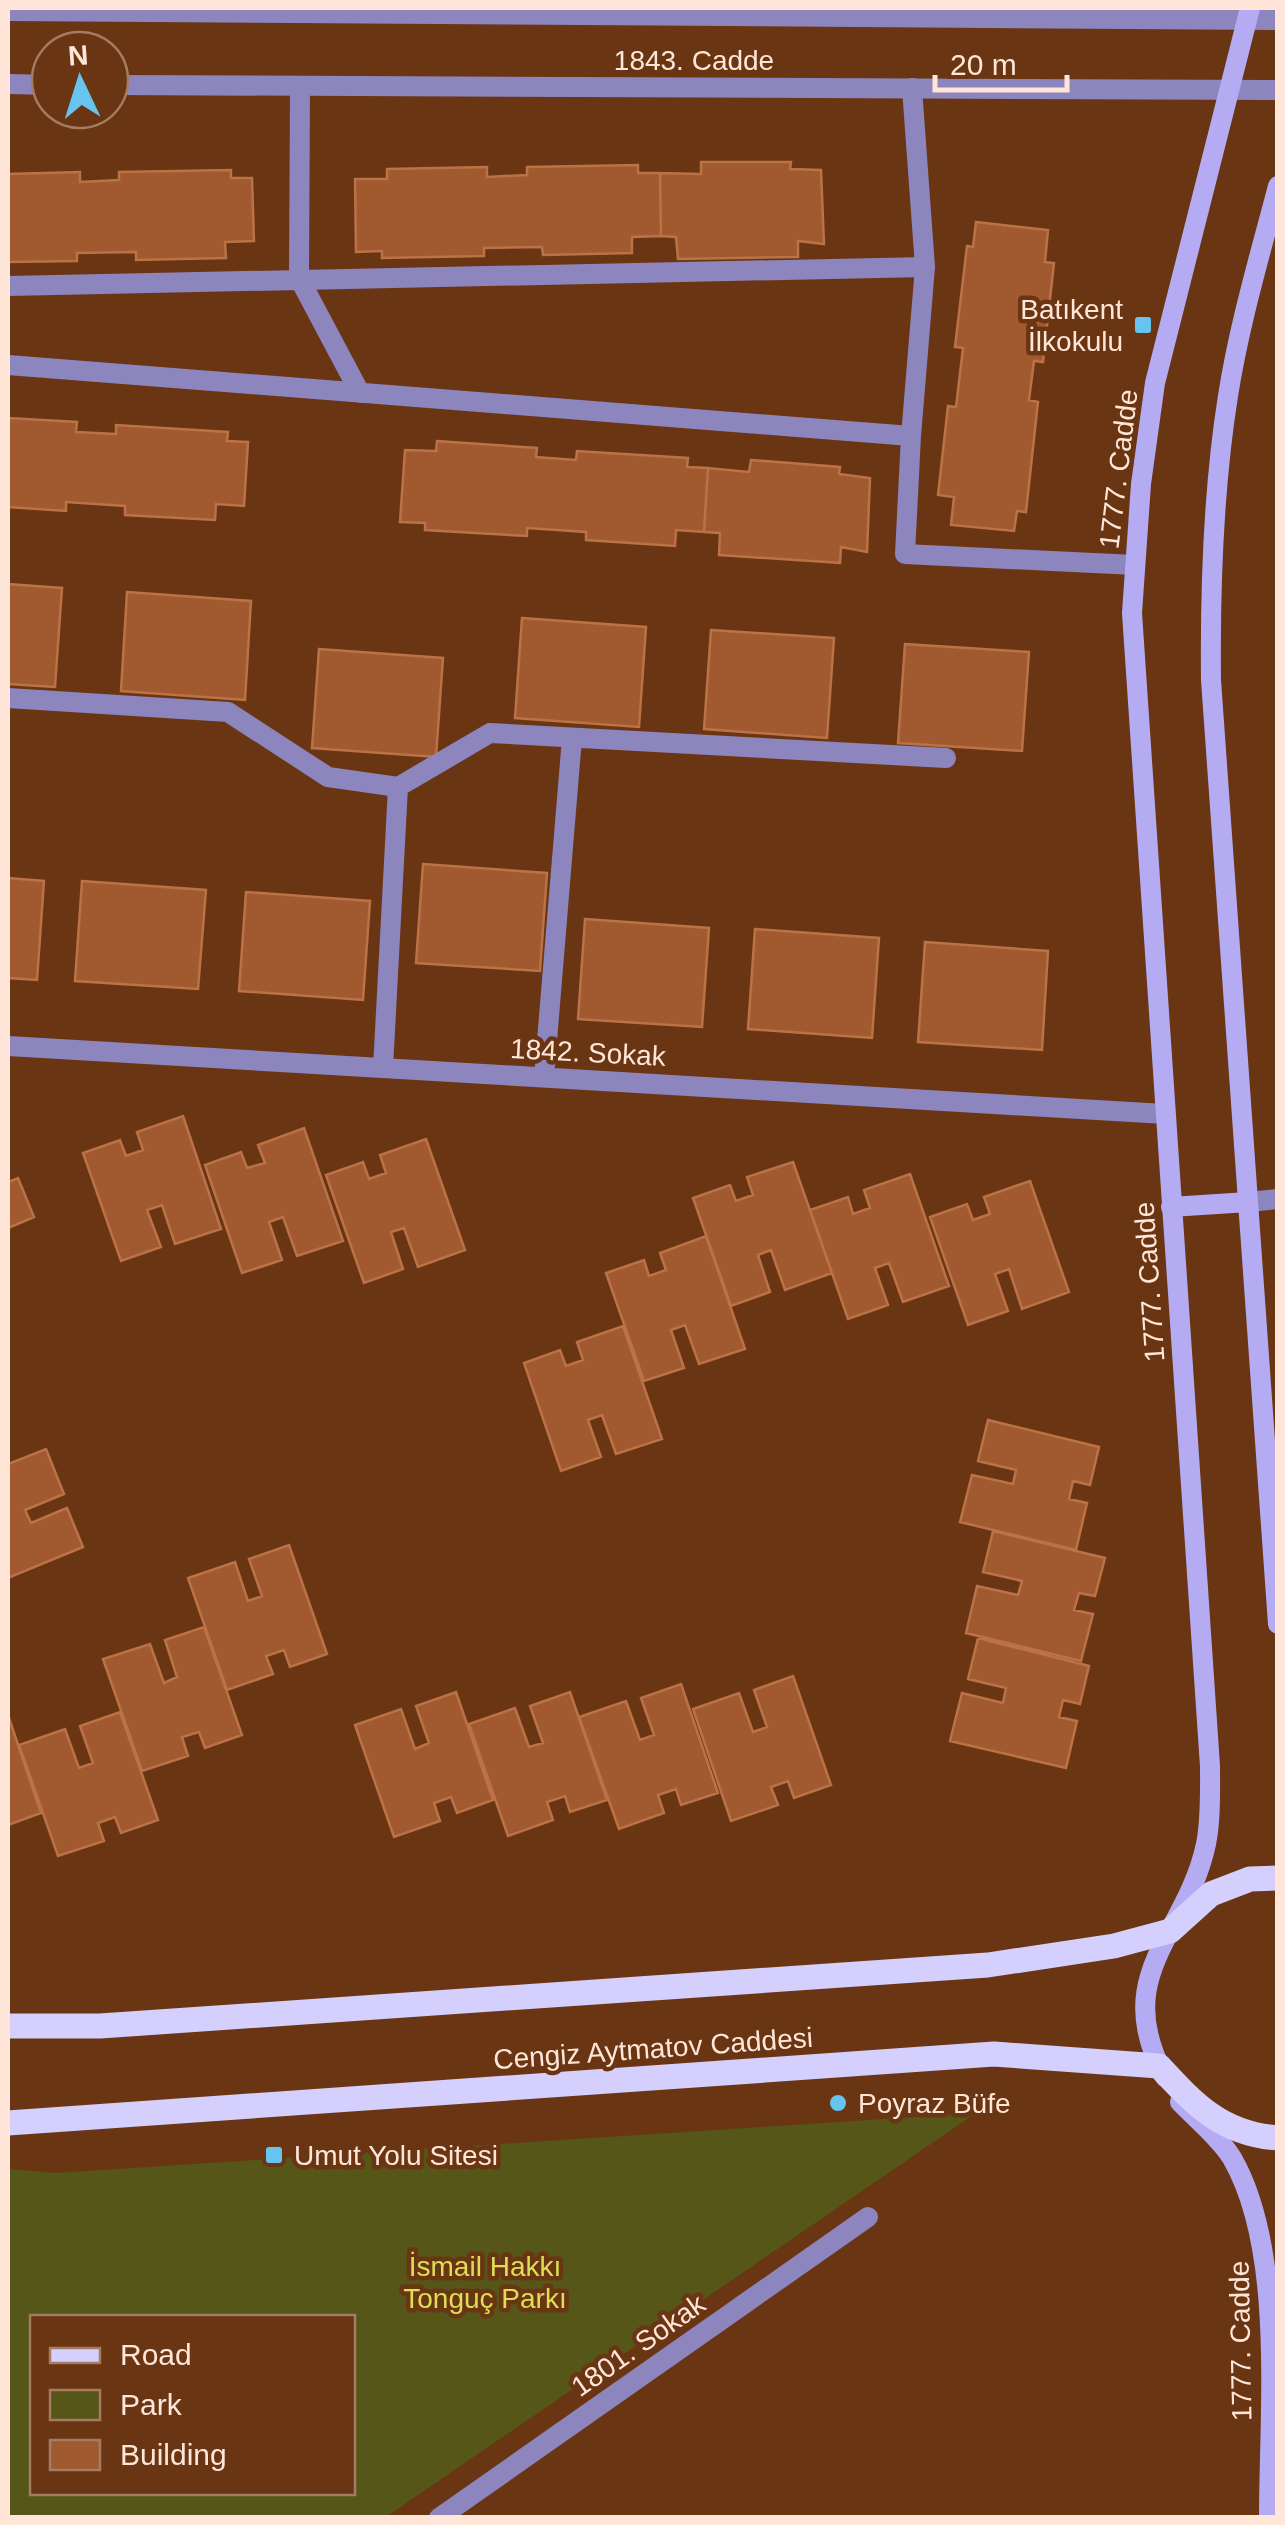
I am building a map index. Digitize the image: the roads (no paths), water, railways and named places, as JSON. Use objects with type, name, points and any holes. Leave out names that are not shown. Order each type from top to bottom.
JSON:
[{"type":"main road","name":"1777. Cadde","points":[[1248,14],[1155,383],[1135,565],[1134,682],[1210,1777],[1206,1844],[1170,1931],[1154,1957],[1144,2001],[1149,2045],[1158,2066],[1176,2098],[1231,2155],[1260,2226],[1270,2274],[1269,2518]]},
{"type":"main road","points":[[1278,186],[1228,394],[1212,572],[1212,680],[1278,1624]]},
{"type":"main road","points":[[1171,1207],[1248,1202]]},
{"type":"main road","points":[[8,2026],[100,2026],[988,1965],[1114,1946],[1170,1931],[1211,1894],[1250,1879],[1278,1878]]},
{"type":"main road","name":"Cengiz Aytmatov Caddesi","points":[[8,2123],[994,2054],[1158,2066]]},
{"type":"main road","points":[[1158,2066],[1180,2090],[1237,2133],[1278,2138]]},
{"type":"street","name":"1843. Cadde","points":[[8,11],[1248,14],[1278,20]]},
{"type":"street","name":"1843. Cadde","points":[[130,85],[1278,90]]},
{"type":"street","points":[[300,86],[299,278],[360,394]]},
{"type":"street","points":[[912,88],[925,267],[910,436],[905,554],[1135,565]]},
{"type":"street","points":[[8,286],[925,267]]},
{"type":"street","points":[[8,365],[910,436]]},
{"type":"street","points":[[8,698],[228,712],[328,777],[398,788],[490,734],[946,758]]},
{"type":"street","points":[[544,1077],[572,738]]},
{"type":"street","points":[[383,1068],[398,788]]},
{"type":"street","name":"1842. Sokak","points":[[8,1046],[1165,1114]]},
{"type":"street","points":[[1248,1202],[1278,1200]]},
{"type":"street","name":"1801. Sokak","points":[[439,2518],[868,2217]]},
{"type":"place","name":"Batıkent İlkokulu","points":[[1143,325]]},
{"type":"place","name":"Poyraz Büfe","points":[[838,2103]]},
{"type":"place","name":"Umut Yolu Sitesi","points":[[274,2155]]},
{"type":"park label","name":"İsmail Hakkı Tonguç Parkı","points":[[485,2282]]}]
